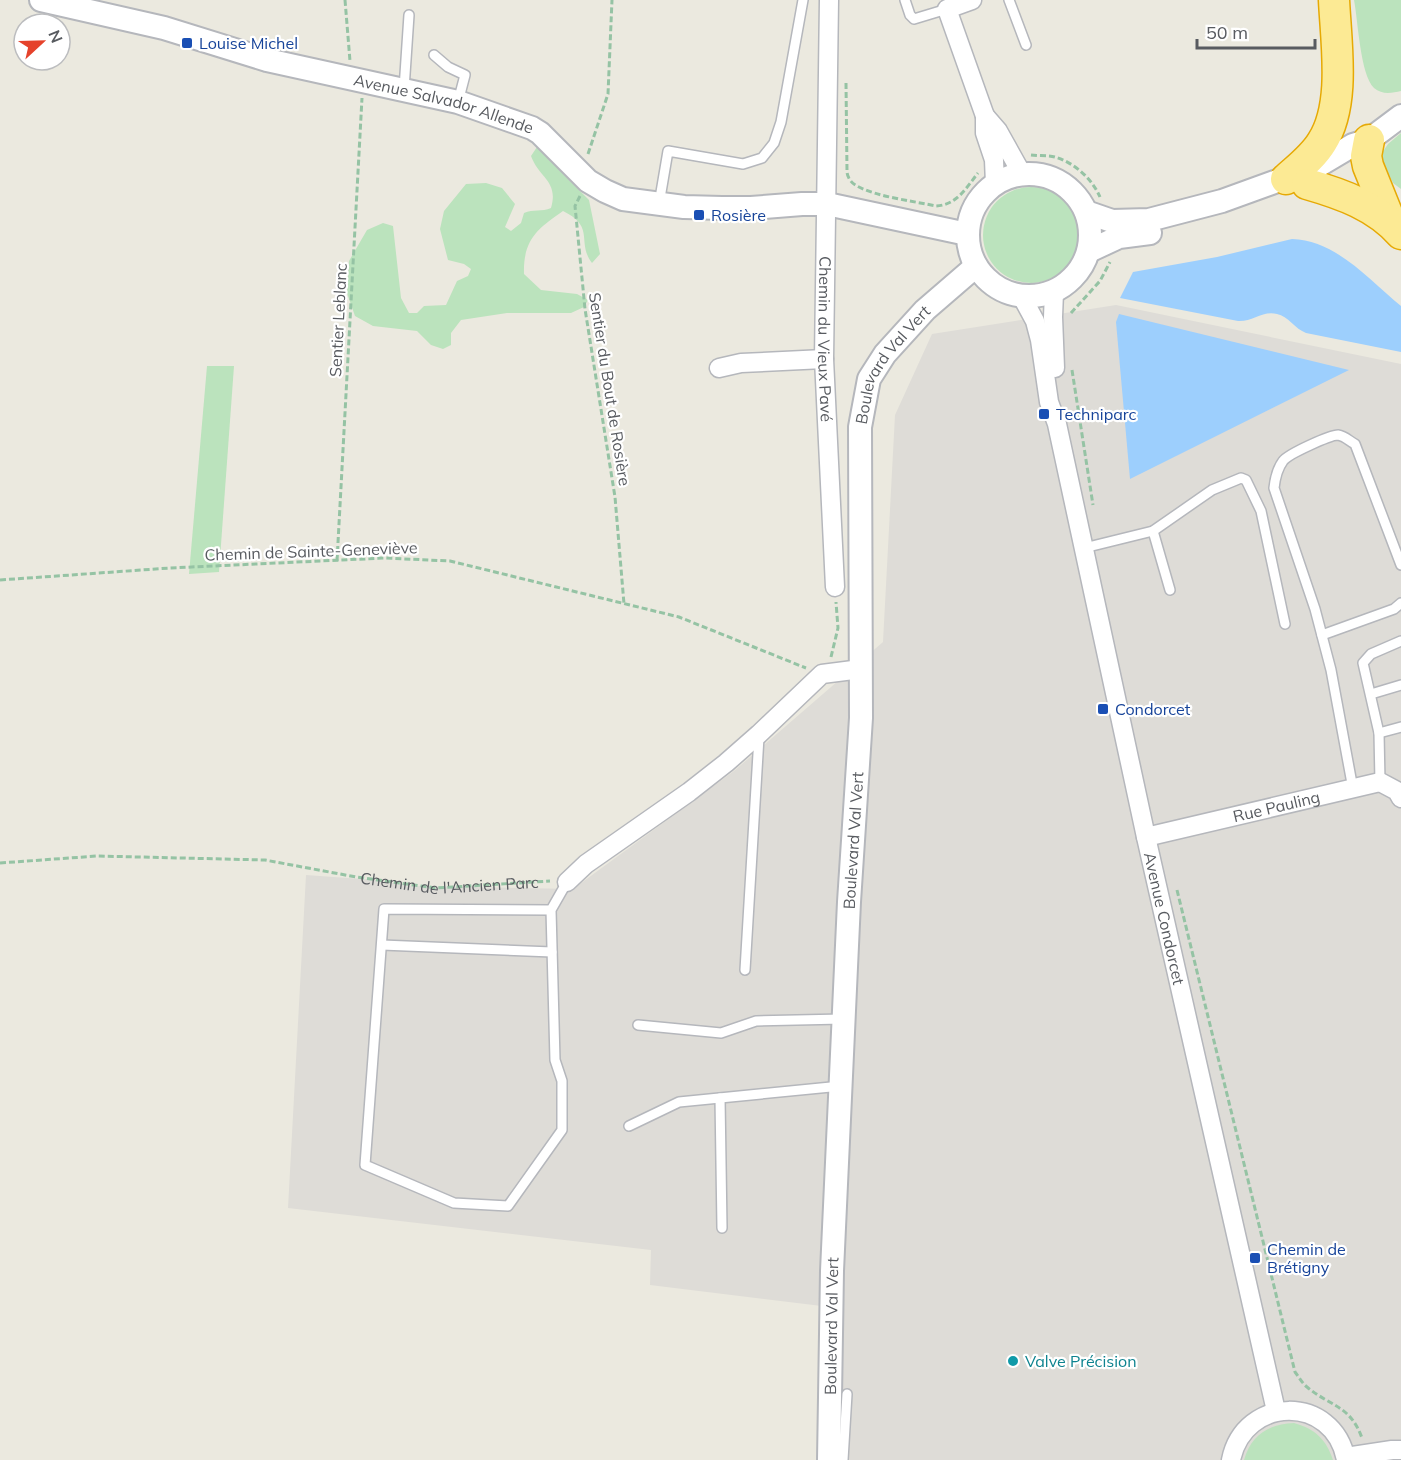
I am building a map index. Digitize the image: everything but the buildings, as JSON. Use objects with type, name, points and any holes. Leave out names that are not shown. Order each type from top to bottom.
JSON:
[{"type":"highway","points":[[1334,0],[1337,88],[1333,114],[1322,142],[1306,161],[1296,181],[1342,194],[1359,202],[1396,228]]},
{"type":"highway","points":[[1369,140],[1366,156],[1368,166],[1396,228]]},
{"type":"street","name":"Avenue Salvador Allende","points":[[41,0],[164,28],[267,60],[458,102],[532,128],[540,133],[583,176],[605,191],[623,199],[684,207],[751,208],[827,204],[967,234]]},
{"type":"street","name":"Chemin du Vieux Pavé","points":[[829,0],[824,359],[835,587]]},
{"type":"street","points":[[972,0],[947,9],[985,116],[998,131],[1001,157],[995,184]]},
{"type":"street","points":[[1296,181],[1149,220],[1112,221],[1062,184],[1046,176],[1022,174],[995,184],[979,198],[970,215],[967,234],[969,250],[975,266],[988,281],[1004,292],[1022,297],[1038,297],[1054,292],[1070,282],[1082,268],[1119,237],[1204,221],[1264,202],[1353,145],[1369,140],[1401,116]]},
{"type":"street","points":[[1001,157],[1022,174]]},
{"type":"street","points":[[1094,208],[1090,231],[1099,253]]},
{"type":"street","name":"Boulevard Val Vert","points":[[829,1460],[832,1271],[843,1019],[861,718],[860,427],[869,379],[885,354],[925,310],[975,266]]},
{"type":"street","name":"Avenue Condorcet","points":[[1054,292],[1053,348],[1058,402],[1057,424]]},
{"type":"street","name":"Avenue Condorcet","points":[[1022,297],[1035,321],[1040,340],[1049,402],[1057,424],[1146,837],[1276,1411]]},
{"type":"street","points":[[720,368],[741,363],[824,359]]},
{"type":"street","points":[[567,882],[586,864],[689,792],[759,734],[822,674],[861,669]]},
{"type":"street","points":[[1380,782],[1400,793]]},
{"type":"street","name":"Rue Pauling","points":[[1146,837],[1380,782]]},
{"type":"street","points":[[1231,1460],[1233,1448],[1243,1431],[1258,1418],[1276,1411],[1295,1410],[1312,1415],[1328,1426],[1340,1440],[1346,1459],[1401,1450]]},
{"type":"lane","points":[[659,204],[668,151],[743,164],[762,158],[774,143],[781,122],[803,0]]},
{"type":"lane","points":[[905,0],[910,15],[914,19],[947,9]]},
{"type":"lane","points":[[1009,0],[1026,45]]},
{"type":"lane","points":[[404,89],[409,15]]},
{"type":"lane","points":[[434,55],[448,67],[465,75],[458,102]]},
{"type":"lane","points":[[1353,789],[1322,634],[1274,488],[1283,460],[1335,435],[1344,437],[1354,444],[1401,565]]},
{"type":"lane","points":[[1084,548],[1153,531],[1212,490],[1241,478],[1246,480],[1261,511],[1285,624]]},
{"type":"lane","points":[[1153,531],[1170,590]]},
{"type":"lane","points":[[1322,634],[1394,609],[1401,603]]},
{"type":"lane","points":[[1380,782],[1379,733],[1363,663],[1371,654],[1401,641]]},
{"type":"lane","points":[[1371,694],[1401,685]]},
{"type":"lane","points":[[1379,733],[1401,727]]},
{"type":"lane","points":[[746,970],[759,734]]},
{"type":"lane","points":[[551,910],[384,909],[364,1165],[454,1203],[508,1206],[562,1130],[562,1081],[555,1060],[551,910],[567,882]]},
{"type":"lane","points":[[382,945],[552,952]]},
{"type":"lane","points":[[638,1025],[721,1033],[756,1021],[843,1019]]},
{"type":"lane","points":[[629,1126],[679,1102],[840,1086]]},
{"type":"lane","points":[[720,1098],[722,1228]]},
{"type":"lane","points":[[843,1460],[846,1394]]},
{"type":"path","name":"Sentier Leblanc","points":[[337,561],[357,79],[345,0]]},
{"type":"path","name":"Sentier du Bout de Rosière","points":[[612,0],[608,94],[588,154],[575,206],[585,309],[615,497],[624,604]]},
{"type":"path","points":[[846,78],[847,176],[856,186],[891,196],[943,206],[955,201],[986,163],[1017,151],[1054,157],[1075,167],[1090,181],[1100,196],[1094,208]]},
{"type":"path","points":[[1068,316],[1100,281],[1110,262],[1099,253]]},
{"type":"path","points":[[1071,367],[1094,509]]},
{"type":"path","name":"Chemin de Sainte-Geneviève","points":[[0,580],[170,568],[385,558],[450,561],[679,617],[822,674]]},
{"type":"path","points":[[822,674],[836,643],[838,628],[835,587]]},
{"type":"path","name":"Chemin de l'Ancien Parc","points":[[0,863],[97,856],[265,860],[356,877],[436,888],[532,881],[567,882]]},
{"type":"path","points":[[1175,881],[1295,1372],[1306,1386],[1344,1409],[1358,1427],[1368,1454]]},
{"type":"shaded area","points":[[1116,305],[1401,364],[1401,1460],[836,1460],[838,1308],[650,1285],[651,1250],[288,1208],[306,875],[375,880],[412,886],[573,889],[734,771],[883,642],[895,415],[932,334]]},
{"type":"green space","points":[[1354,0],[1401,0],[1401,91],[1380,92],[1369,81],[1363,59]]},
{"type":"green space","points":[[1401,133],[1401,189],[1393,183],[1380,156],[1388,144]]},
{"type":"green space","points":[[537,147],[546,150],[556,160],[563,174],[589,200],[600,254],[592,263],[585,248],[584,235],[579,223],[563,211],[533,236],[526,252],[524,274],[541,290],[577,294],[588,300],[584,307],[571,313],[507,313],[461,320],[451,333],[451,345],[443,349],[431,345],[417,331],[373,326],[355,316],[347,293],[349,261],[367,230],[383,223],[393,226],[401,298],[409,313],[417,313],[424,306],[446,305],[457,281],[468,276],[471,269],[464,264],[448,260],[440,229],[444,211],[466,184],[486,183],[502,188],[515,204],[505,227],[511,231],[521,223],[524,213],[551,208],[553,199],[550,185],[531,156]]},
{"type":"green space","points":[[1031,187],[1049,190],[1065,201],[1076,217],[1079,235],[1076,253],[1065,269],[1049,280],[1031,283],[1013,280],[997,269],[986,253],[983,235],[986,217],[997,201],[1013,190]]},
{"type":"green space","points":[[207,366],[234,366],[219,572],[189,574]]},
{"type":"green space","points":[[1294,1423],[1308,1428],[1319,1436],[1327,1446],[1333,1460],[1244,1460],[1251,1444],[1262,1433],[1277,1426]]},
{"type":"water","points":[[1292,239],[1323,246],[1337,254],[1351,263],[1401,306],[1401,352],[1306,333],[1285,317],[1272,313],[1238,321],[1120,298],[1133,272],[1217,257]]},
{"type":"water","points":[[1119,314],[1349,370],[1130,479],[1116,322]]},
{"type":"place","name":"Louise Michel","points":[[187,43]]},
{"type":"place","name":"Rosière","points":[[699,215]]},
{"type":"place","name":"Techniparc","points":[[1044,414]]},
{"type":"place","name":"Condorcet","points":[[1103,709]]},
{"type":"place","name":"Chemin de Brétigny","points":[[1255,1258]]},
{"type":"place","name":"Valve Précision","points":[[1013,1361]]}]
